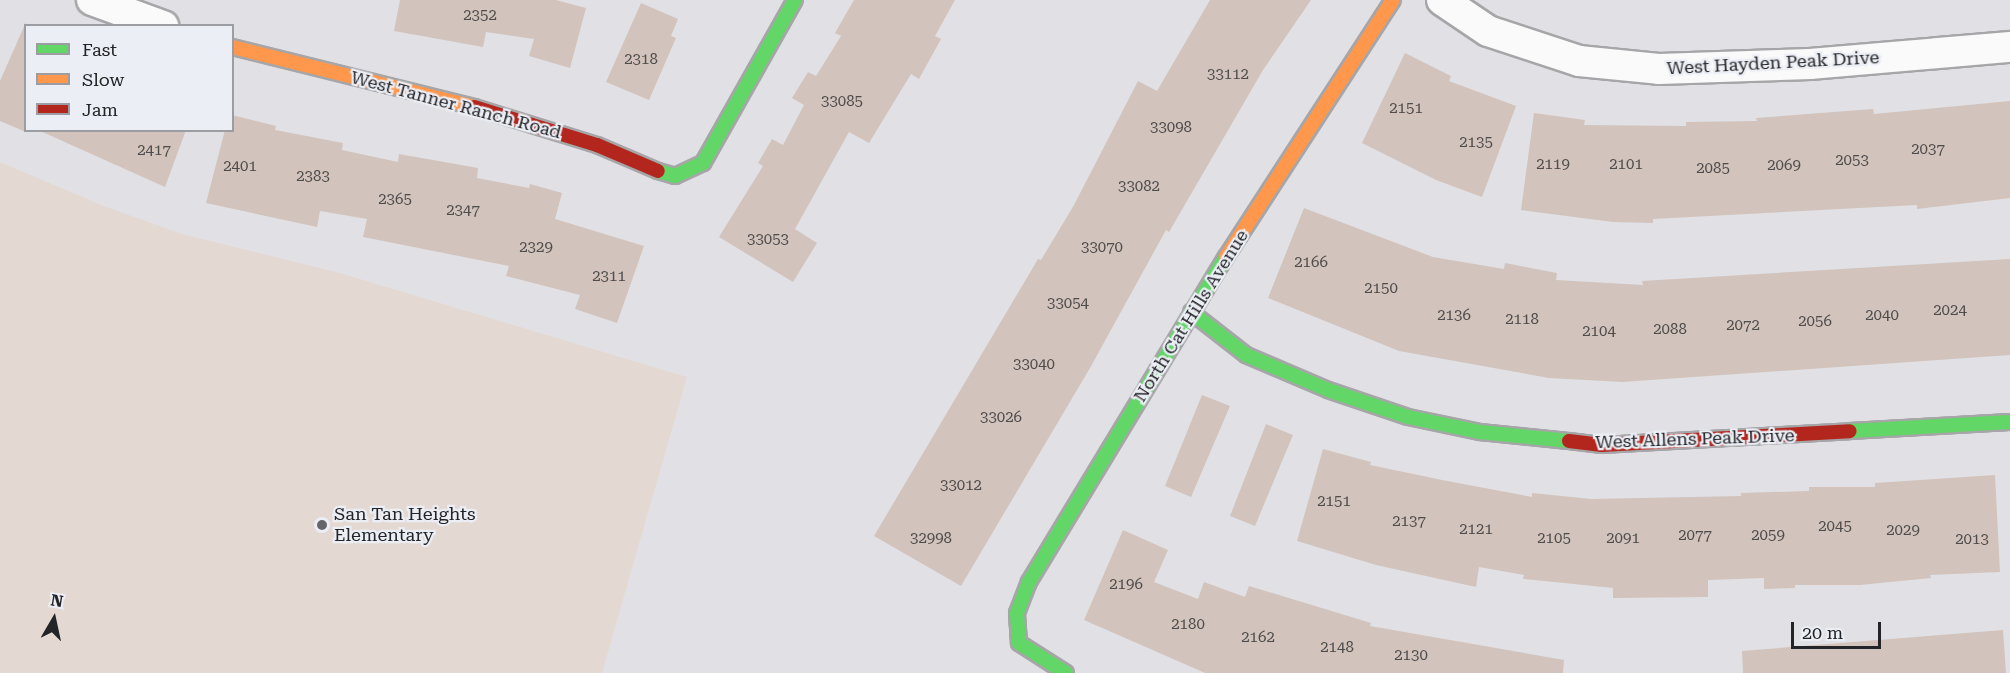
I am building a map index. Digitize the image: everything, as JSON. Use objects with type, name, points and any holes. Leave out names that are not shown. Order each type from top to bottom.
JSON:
[{"type":"street","points":[[92,0],[158,24]]},
{"type":"street","name":"West Tanner Ranch Road","points":[[234,47],[499,113],[597,145],[641,167],[675,176],[703,163],[795,0]]},
{"type":"street","name":"North Cat Hills Avenue","points":[[1066,673],[1019,643],[1017,613],[1029,582],[1191,312],[1393,0]]},
{"type":"street","name":"West Hayden Peak Drive","points":[[1442,0],[1488,31],[1579,61],[1659,69],[1810,64],[2010,47]]},
{"type":"street","name":"West Allens Peak Drive","points":[[1191,312],[1246,355],[1328,390],[1408,417],[1480,432],[1602,445],[2010,422]]},
{"type":"shaded area","name":"San Tan Heights Elementary","points":[[0,162],[104,206],[182,234],[340,273],[687,377],[602,673],[0,673]]},
{"type":"building","points":[[400,0],[556,0],[586,8],[570,68],[529,56],[534,39],[486,32],[483,47],[394,31]]},
{"type":"building","points":[[854,0],[955,0],[935,36],[941,39],[919,79],[911,74],[869,143],[849,132],[795,229],[817,243],[793,282],[719,237],[763,166],[758,163],[772,139],[783,145],[804,105],[792,98],[808,72],[816,76],[841,36],[835,33]]},
{"type":"building","points":[[1210,0],[1311,0],[1263,70],[1169,232],[1166,230],[1090,368],[961,586],[874,536],[1038,259],[1041,260],[1074,205],[1138,81],[1157,91]]},
{"type":"building","points":[[641,3],[678,19],[671,36],[676,38],[649,100],[606,82]]},
{"type":"building","points":[[24,27],[24,131],[0,121],[0,81]]},
{"type":"building","points":[[1405,53],[1451,76],[1449,81],[1516,106],[1482,197],[1436,180],[1362,143]]},
{"type":"building","points":[[2010,101],[2010,198],[1917,209],[1917,205],[1653,219],[1653,223],[1613,222],[1521,210],[1534,113],[1585,120],[1584,125],[1686,126],[1686,122],[1757,121],[1756,118],[1873,109],[1874,114]]},
{"type":"building","points":[[234,116],[276,126],[275,130],[343,143],[342,150],[398,162],[399,154],[478,168],[477,178],[529,188],[530,184],[562,193],[555,219],[644,246],[617,323],[575,309],[580,295],[506,276],[509,266],[363,237],[367,219],[320,211],[317,227],[206,203],[224,132],[234,132]]},
{"type":"building","points":[[42,132],[185,132],[165,187]]},
{"type":"building","points":[[1304,208],[1433,257],[1504,269],[1505,263],[1557,273],[1556,280],[1643,285],[1642,281],[2010,259],[2010,355],[1622,382],[1549,378],[1399,351],[1268,298]]},
{"type":"building","points":[[1202,395],[1230,406],[1191,497],[1165,486]]},
{"type":"building","points":[[1266,424],[1293,435],[1255,526],[1230,516]]},
{"type":"building","points":[[1323,449],[1371,462],[1370,465],[1532,497],[1532,493],[1591,499],[1741,496],[1741,493],[1809,491],[1809,487],[1875,487],[1875,483],[1995,475],[2000,572],[1930,575],[1931,578],[1860,585],[1795,585],[1795,588],[1764,589],[1764,578],[1708,580],[1708,597],[1613,598],[1613,588],[1523,579],[1524,575],[1479,567],[1476,587],[1376,565],[1297,541]]},
{"type":"building","points":[[1123,530],[1168,550],[1154,582],[1198,599],[1204,582],[1245,597],[1249,586],[1371,623],[1370,626],[1564,660],[1563,673],[1205,673],[1084,620]]},
{"type":"building","points":[[2003,630],[2006,673],[1743,673],[1742,651]]},
{"type":"traffic: fast","points":[[658,171],[675,176],[703,163],[795,0]]},
{"type":"traffic: fast","points":[[1066,673],[1019,643],[1017,613],[1029,582],[1226,257]]},
{"type":"traffic: fast","points":[[1191,312],[1246,355],[1328,390],[1408,417],[1480,432],[1569,441]]},
{"type":"traffic: fast","points":[[1850,431],[2010,422]]},
{"type":"traffic: slow","points":[[1226,257],[1393,0]]},
{"type":"traffic: slow","points":[[234,47],[474,107]]},
{"type":"traffic: jam","points":[[474,107],[597,145],[658,171]]},
{"type":"traffic: jam","points":[[1569,441],[1602,445],[1850,431]]},
{"type":"place","name":"San Tan Heights Elementary","points":[[322,525]]}]
